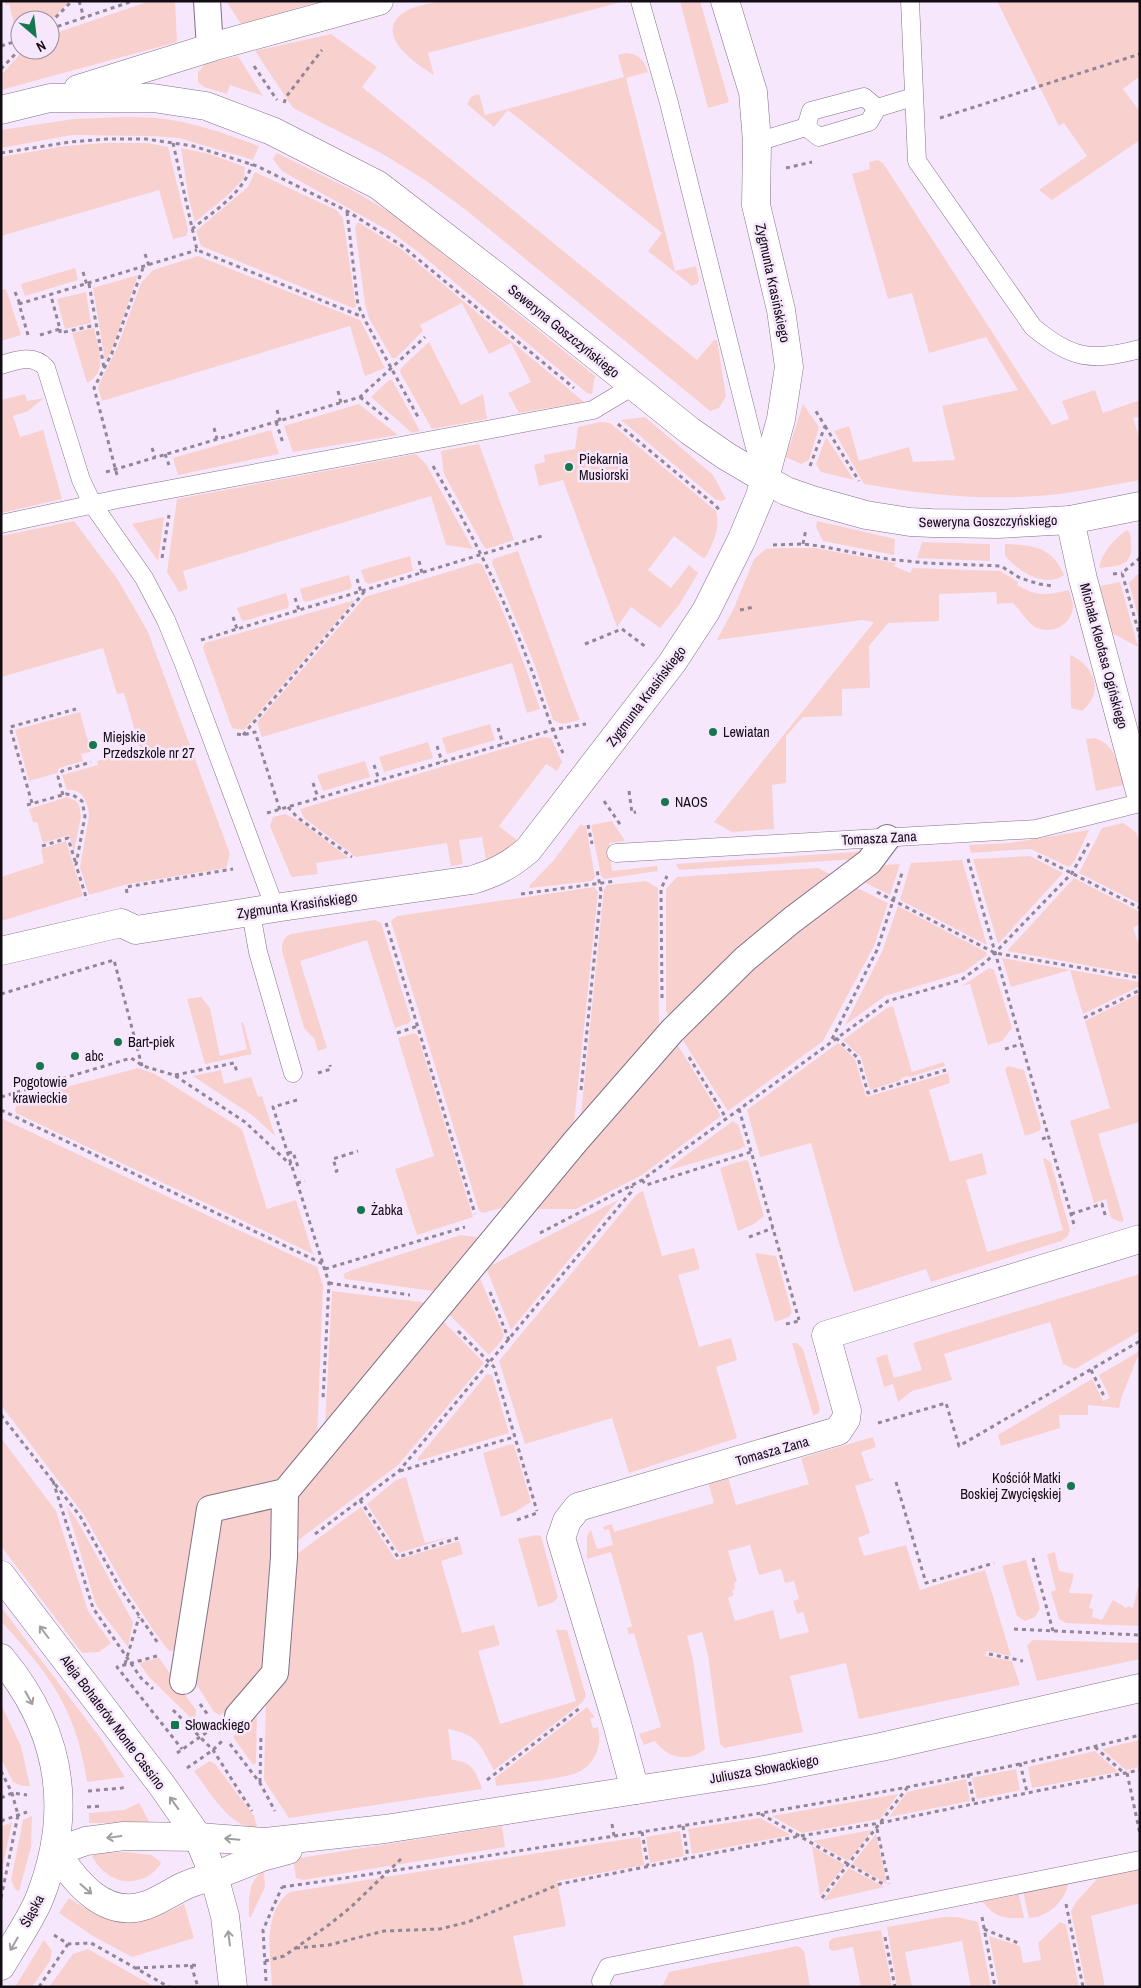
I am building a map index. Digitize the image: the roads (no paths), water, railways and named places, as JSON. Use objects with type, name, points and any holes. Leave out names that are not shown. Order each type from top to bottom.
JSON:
[{"type":"street","points":[[207,1],[210,48]]},
{"type":"street","points":[[50,98],[210,48],[379,1]]},
{"type":"street","name":"Zygmunta Krasińskiego","points":[[1,951],[121,923],[136,930],[472,880],[492,874],[511,864],[528,850],[672,663],[706,611],[742,539],[764,479],[781,419],[789,366],[781,310],[756,205],[756,142],[752,92],[725,1]]},
{"type":"street","name":"Seweryna Goszczyńskiego","points":[[1,110],[50,98],[153,98],[206,106],[272,131],[378,185],[509,286],[690,431],[726,456],[786,491],[839,509],[910,522],[998,524],[1070,520],[1140,506]]},
{"type":"street","name":"Michała Kleofasa Ogińskiego","points":[[1070,520],[1083,578],[1140,792]]},
{"type":"street","points":[[183,1681],[210,1509],[285,1492],[575,1142],[672,1031],[745,959],[792,920],[869,862],[886,838]]},
{"type":"street","name":"Tomasza Zana","points":[[635,1790],[561,1538],[567,1520],[578,1507],[838,1431],[846,1420],[848,1411],[826,1335],[1140,1239]]},
{"type":"street","points":[[226,1727],[275,1673],[284,1557],[285,1492]]},
{"type":"street","name":"Aleja Bohaterów Monte Cassino","points":[[1,1575],[161,1784],[198,1837],[214,1876],[228,1932],[233,1987]]},
{"type":"street","points":[[1,1658],[21,1682],[38,1713],[49,1743],[56,1772],[60,1809],[55,1852],[75,1880],[89,1893],[112,1906],[122,1908],[145,1906],[182,1887],[274,1853],[385,1829]]},
{"type":"street","name":"Juliusza Słowackiego","points":[[385,1829],[759,1771],[881,1747],[1140,1688]]},
{"type":"street","points":[[55,1852],[86,1841],[124,1836],[198,1837],[265,1842],[385,1829]]},
{"type":"street","name":"Śląska","points":[[1,1966],[40,1898],[55,1852]]},
{"type":"lane","points":[[640,1],[669,103],[764,479]]},
{"type":"lane","points":[[910,1],[917,161],[1033,327],[1060,348],[1089,356],[1120,354],[1140,349]]},
{"type":"lane","points":[[806,127],[811,111],[864,97],[877,108]]},
{"type":"lane","points":[[806,127],[819,137],[869,122],[877,108],[913,97]]},
{"type":"lane","points":[[756,142],[806,127]]},
{"type":"lane","points":[[1,364],[31,359],[42,363],[46,368],[81,480],[93,504],[144,578],[166,620],[184,664],[263,910],[258,952],[293,1073]]},
{"type":"lane","points":[[1,524],[93,504],[593,410],[633,386]]},
{"type":"lane","name":"Tomasza Zana","points":[[616,853],[1036,829],[1140,803]]},
{"type":"lane","points":[[602,1987],[601,1981],[608,1967],[1140,1860]]},
{"type":"place","name":"Piekarnia Musiorski","points":[[569,467]]},
{"type":"place","name":"Lewiatan","points":[[713,732]]},
{"type":"place","name":"Miejskie Przedszkole nr 27","points":[[93,745]]},
{"type":"place","name":"NAOS","points":[[665,802]]},
{"type":"place","name":"Bart-piek","points":[[118,1042]]},
{"type":"place","name":"abc","points":[[75,1056]]},
{"type":"place","name":"Pogotowie krawieckie","points":[[40,1066]]},
{"type":"place","name":"Żabka","points":[[361,1210]]},
{"type":"place","name":"Kościół Matki Boskiej Zwycięskiej","points":[[1071,1486]]},
{"type":"place","name":"Słowackiego","points":[[175,1725]]}]
